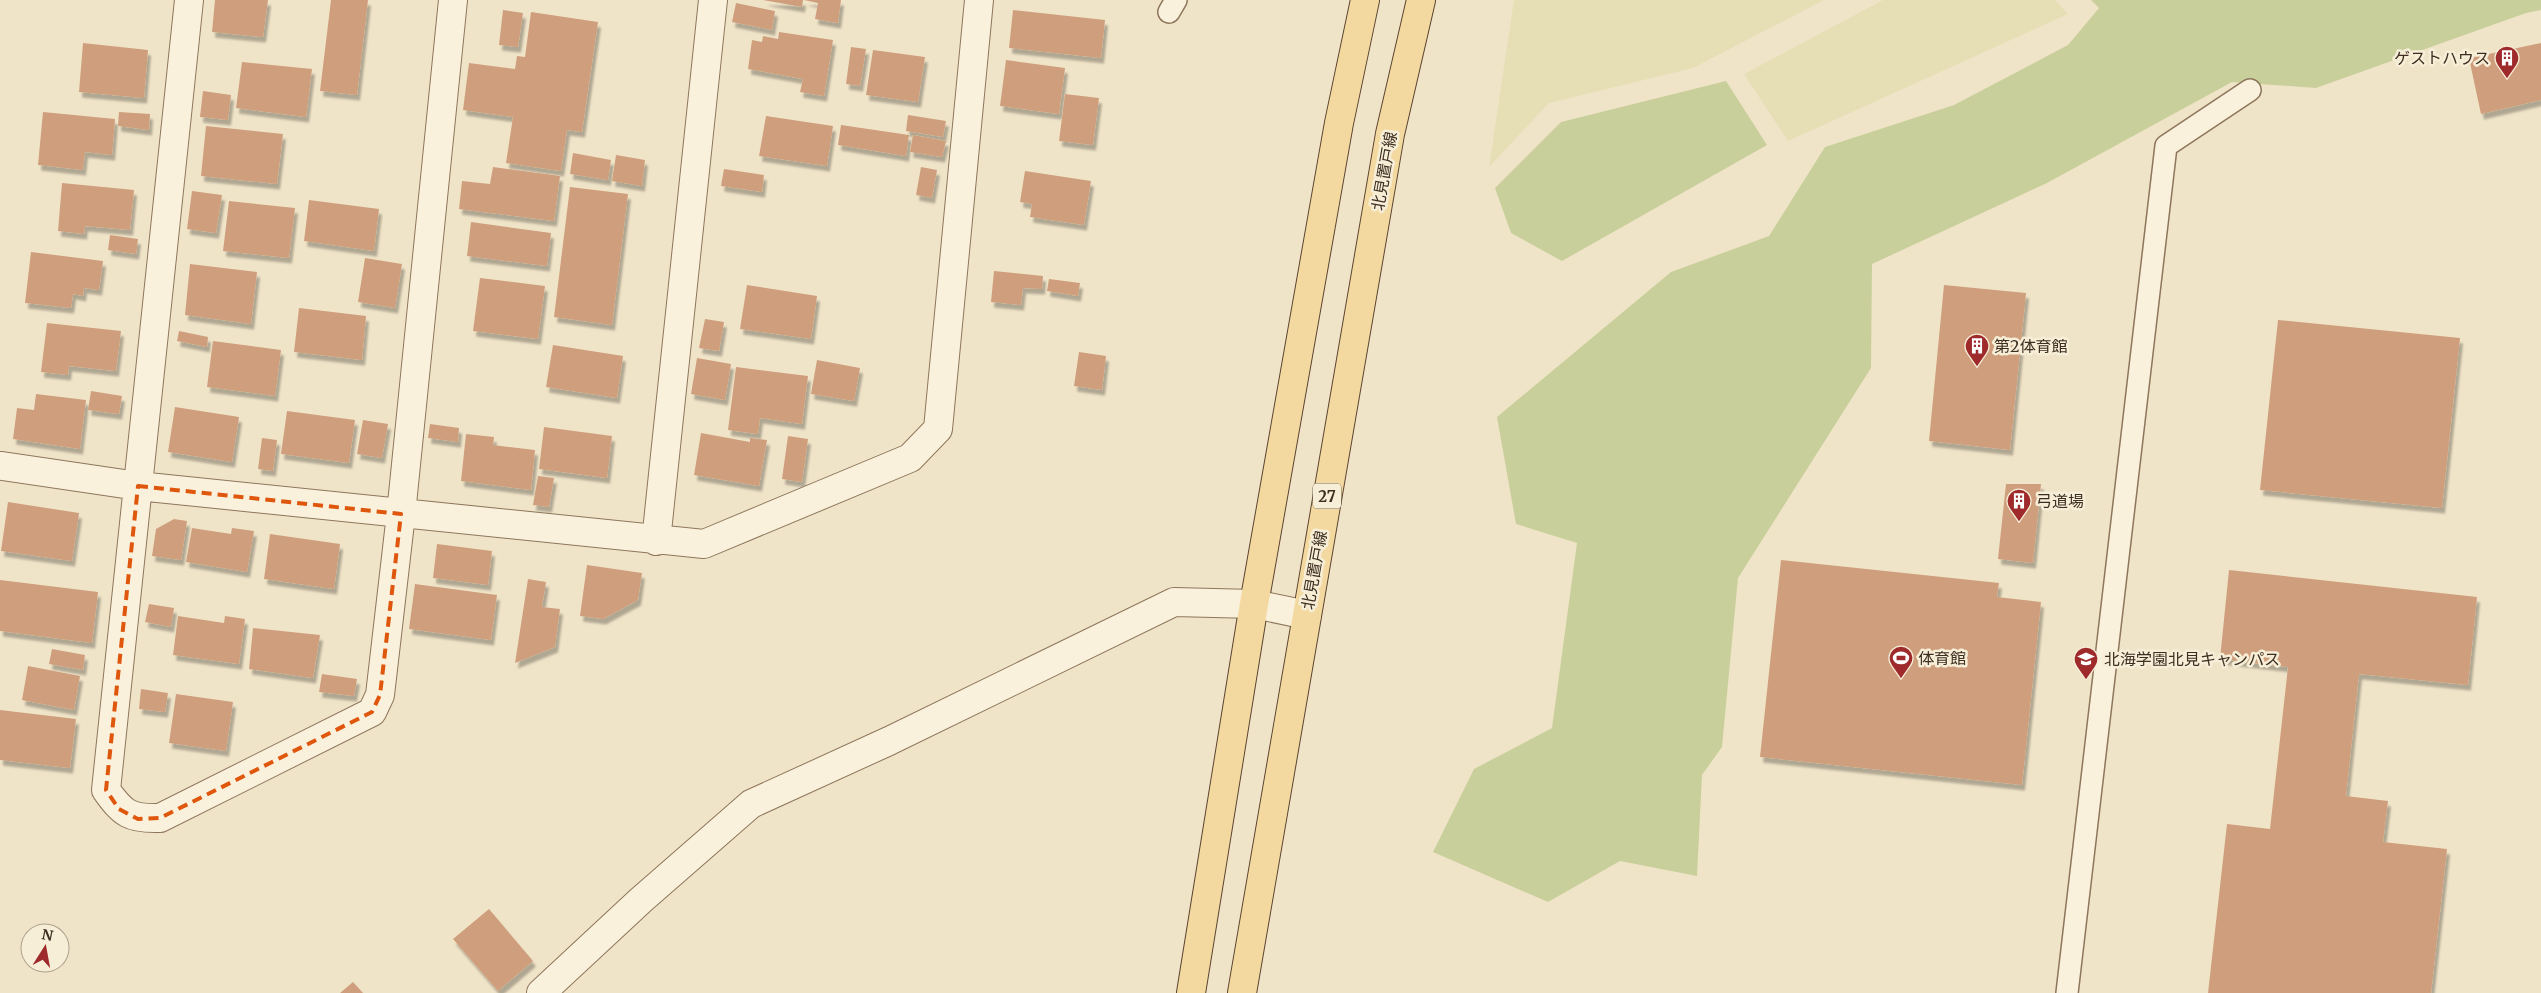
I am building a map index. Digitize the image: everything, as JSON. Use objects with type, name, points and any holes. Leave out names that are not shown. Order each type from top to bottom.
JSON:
[{"type":"main road","points":[[1191,993],[1254,604],[1339,123],[1366,0]]},
{"type":"main road","name":"北見置戸線","points":[[1242,993],[1390,134],[1421,0]]},
{"type":"street","points":[[189,0],[106,790],[119,809],[138,819],[160,818],[372,712],[380,695],[401,514],[453,0]]},
{"type":"street","points":[[656,541],[713,0]]},
{"type":"street","points":[[2,466],[138,486],[656,541],[704,544],[910,458],[938,429],[979,0]]},
{"type":"street","points":[[541,993],[641,900],[750,804],[889,741],[1174,602],[1254,604],[1307,614]]},
{"type":"lane","points":[[2067,993],[2166,146],[2250,90]]},
{"type":"highlighted area","points":[[138,486],[401,514],[380,695],[372,712],[160,818],[138,819],[119,809],[106,790]]},
{"type":"shaded area","points":[[1514,0],[1824,0],[1693,68],[1549,103],[1489,167]]},
{"type":"shaded area","points":[[1883,0],[2055,0],[2068,14],[1788,141],[1744,74]]},
{"type":"green space","points":[[2091,0],[2541,0],[2541,10],[2526,13],[2316,88],[2232,82],[2047,183],[1872,264],[1871,368],[1738,578],[1722,747],[1702,775],[1697,876],[1620,861],[1548,902],[1433,852],[1474,769],[1552,728],[1577,543],[1516,524],[1497,417],[1671,272],[1769,236],[1825,147],[1954,105],[2068,45],[2099,8]]},
{"type":"green space","points":[[1726,81],[1767,145],[1562,261],[1511,233],[1495,188],[1561,122]]},
{"type":"building","points":[[215,0],[268,0],[263,37],[212,32]]},
{"type":"building","points":[[331,0],[368,0],[357,95],[320,91]]},
{"type":"building","points":[[763,0],[803,0],[802,7]]},
{"type":"building","points":[[804,0],[841,0],[838,23],[815,19],[818,3]]},
{"type":"building","points":[[736,3],[775,11],[772,30],[732,22]]},
{"type":"building","points":[[503,10],[523,13],[518,47],[499,45]]},
{"type":"building","points":[[1013,10],[1105,20],[1101,58],[1009,48]]},
{"type":"building","points":[[531,12],[598,22],[582,132],[567,130],[561,171],[506,163],[513,117],[463,110],[469,63],[515,69],[517,56],[525,57]]},
{"type":"building","points":[[779,32],[833,40],[824,96],[800,92],[803,79],[748,69],[752,40],[762,42],[763,36],[778,39]]},
{"type":"building","points":[[83,43],[148,50],[144,98],[79,92]]},
{"type":"building","name":"ゲストハウス","points":[[2541,43],[2541,100],[2481,114],[2469,58]]},
{"type":"building","points":[[851,47],[866,49],[860,86],[846,84]]},
{"type":"building","points":[[873,50],[925,57],[918,102],[866,95]]},
{"type":"building","points":[[1006,60],[1065,68],[1059,114],[1000,106]]},
{"type":"building","points":[[242,62],[312,69],[306,117],[236,108]]},
{"type":"building","points":[[203,91],[231,95],[228,120],[200,117]]},
{"type":"building","points":[[1065,94],[1099,98],[1093,145],[1059,141]]},
{"type":"building","points":[[43,112],[115,119],[112,155],[85,152],[83,170],[38,165]]},
{"type":"building","points":[[119,112],[150,114],[149,130],[118,126]]},
{"type":"building","points":[[908,115],[946,121],[943,137],[906,131]]},
{"type":"building","points":[[766,116],[833,126],[827,166],[759,156]]},
{"type":"building","points":[[841,125],[909,135],[906,156],[838,145]]},
{"type":"building","points":[[206,126],[283,134],[277,184],[201,176]]},
{"type":"building","points":[[913,135],[946,141],[942,157],[910,152]]},
{"type":"building","points":[[573,153],[611,160],[608,180],[570,174]]},
{"type":"building","points":[[616,155],[645,160],[642,186],[612,181]]},
{"type":"building","points":[[493,167],[560,176],[554,221],[459,209],[462,181],[490,184]]},
{"type":"building","points":[[921,167],[937,170],[932,198],[916,195]]},
{"type":"building","points":[[724,169],[764,175],[762,192],[721,186]]},
{"type":"building","points":[[1025,171],[1091,181],[1084,225],[1030,217],[1032,204],[1020,202]]},
{"type":"building","points":[[62,183],[134,190],[130,230],[85,226],[84,234],[58,231]]},
{"type":"building","points":[[570,187],[628,194],[612,325],[554,317]]},
{"type":"building","points":[[192,191],[222,195],[216,233],[187,229]]},
{"type":"building","points":[[309,200],[379,209],[374,251],[304,241]]},
{"type":"building","points":[[229,201],[295,208],[289,258],[223,251]]},
{"type":"building","points":[[471,222],[551,233],[547,266],[467,256]]},
{"type":"building","points":[[110,235],[138,239],[136,254],[108,250]]},
{"type":"building","points":[[31,252],[103,261],[99,290],[84,288],[83,296],[73,294],[71,308],[25,303]]},
{"type":"building","points":[[365,258],[402,264],[395,308],[358,302]]},
{"type":"building","points":[[190,264],[257,272],[251,324],[185,315]]},
{"type":"building","points":[[994,271],[1043,276],[1042,289],[1023,288],[1021,305],[991,302]]},
{"type":"building","points":[[480,278],[545,286],[538,339],[473,331]]},
{"type":"building","points":[[1049,279],[1080,283],[1078,296],[1047,291]]},
{"type":"building","points":[[747,285],[817,296],[811,339],[740,329]]},
{"type":"building","name":"第2体育館","points":[[1944,285],[2026,293],[2010,450],[1929,441]]},
{"type":"building","points":[[299,308],[366,316],[362,360],[294,352]]},
{"type":"building","points":[[705,319],[724,322],[719,351],[699,348]]},
{"type":"building","points":[[2278,320],[2460,338],[2442,508],[2260,490]]},
{"type":"building","points":[[47,323],[121,331],[116,371],[69,366],[68,375],[41,372]]},
{"type":"building","points":[[179,331],[208,337],[207,347],[177,341]]},
{"type":"building","points":[[213,341],[281,350],[275,396],[207,387]]},
{"type":"building","points":[[553,345],[623,356],[617,398],[546,387]]},
{"type":"building","points":[[1079,352],[1106,356],[1102,390],[1074,386]]},
{"type":"building","points":[[697,358],[731,364],[725,400],[691,394]]},
{"type":"building","points":[[817,360],[860,368],[854,401],[811,394]]},
{"type":"building","points":[[736,367],[808,376],[802,424],[760,418],[758,434],[728,430]]},
{"type":"building","points":[[91,391],[122,396],[119,414],[88,410]]},
{"type":"building","points":[[36,394],[86,400],[80,449],[13,439],[17,408],[34,410]]},
{"type":"building","points":[[175,407],[239,417],[232,462],[168,452]]},
{"type":"building","points":[[287,411],[355,420],[349,463],[281,454]]},
{"type":"building","points":[[363,420],[388,424],[382,458],[357,454]]},
{"type":"building","points":[[430,424],[459,428],[458,442],[428,438]]},
{"type":"building","points":[[544,427],[612,436],[607,478],[539,469]]},
{"type":"building","points":[[701,433],[750,442],[750,438],[767,440],[759,486],[694,475]]},
{"type":"building","points":[[466,434],[494,437],[493,445],[535,450],[531,490],[461,481]]},
{"type":"building","points":[[788,436],[808,439],[802,482],[782,479]]},
{"type":"building","points":[[262,438],[277,440],[273,471],[258,469]]},
{"type":"building","points":[[538,476],[554,478],[549,507],[533,505]]},
{"type":"building","name":"弓道場","points":[[2006,484],[2041,484],[2033,563],[1998,559]]},
{"type":"building","points":[[8,502],[79,513],[72,561],[1,551]]},
{"type":"building","points":[[174,519],[187,521],[181,560],[152,556],[156,529]]},
{"type":"building","points":[[192,528],[231,534],[232,528],[254,531],[247,572],[186,562]]},
{"type":"building","points":[[270,534],[340,544],[334,589],[264,579]]},
{"type":"building","points":[[437,544],[492,551],[488,585],[433,578]]},
{"type":"building","name":"体育館","points":[[1781,560],[1999,583],[1997,597],[2041,602],[2022,785],[1760,757]]},
{"type":"building","points":[[587,565],[642,573],[638,600],[603,619],[580,616]]},
{"type":"building","points":[[2229,570],[2477,597],[2468,685],[2359,674],[2346,796],[2388,801],[2383,842],[2447,849],[2431,993],[2208,993],[2227,824],[2270,829],[2288,667],[2220,659]]},
{"type":"building","points":[[528,579],[546,582],[542,607],[560,609],[555,647],[515,663]]},
{"type":"building","points":[[0,580],[98,592],[92,643],[0,631]]},
{"type":"building","points":[[415,584],[497,595],[491,640],[409,629]]},
{"type":"building","points":[[149,604],[174,608],[171,627],[145,622]]},
{"type":"building","points":[[178,616],[224,623],[225,616],[245,619],[239,664],[173,655]]},
{"type":"building","points":[[253,628],[320,635],[313,678],[249,669]]},
{"type":"building","points":[[52,649],[85,655],[83,670],[49,664]]},
{"type":"building","points":[[28,666],[80,676],[74,710],[22,700]]},
{"type":"building","points":[[322,674],[357,679],[354,696],[319,692]]},
{"type":"building","points":[[141,689],[168,693],[165,712],[139,709]]},
{"type":"building","points":[[176,694],[233,702],[226,751],[169,743]]},
{"type":"building","points":[[0,710],[76,719],[70,768],[0,760]]},
{"type":"building","points":[[489,909],[533,961],[498,991],[453,939]]},
{"type":"building","points":[[353,982],[363,993],[340,993]]},
{"type":"place","name":"ゲストハウス","points":[[2507,79]]},
{"type":"place","name":"第2体育館","points":[[1977,367]]},
{"type":"place","name":"弓道場","points":[[2019,522]]},
{"type":"place","name":"体育館","points":[[1901,679]]},
{"type":"place","name":"北海学園北見キャンパス","points":[[2086,680]]}]
